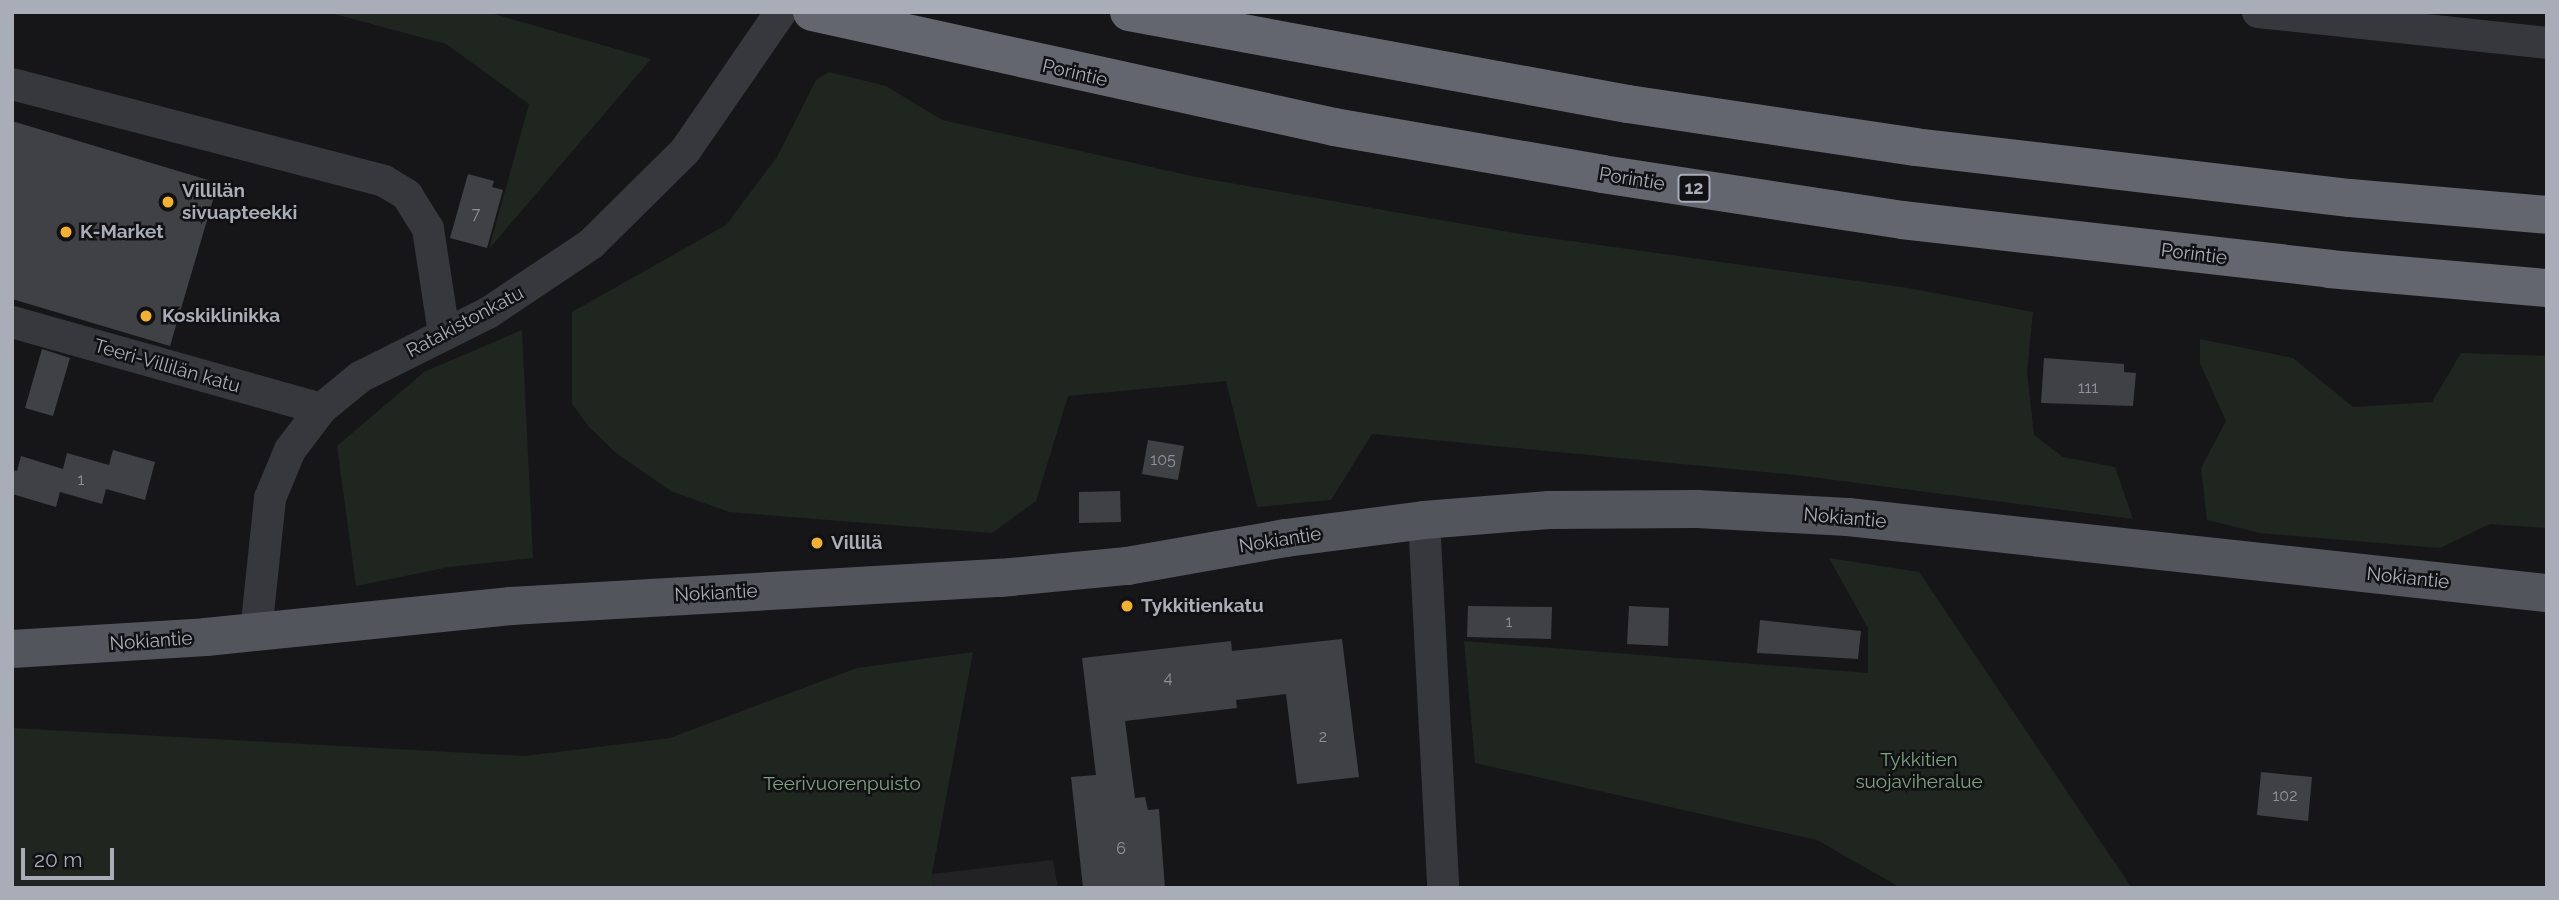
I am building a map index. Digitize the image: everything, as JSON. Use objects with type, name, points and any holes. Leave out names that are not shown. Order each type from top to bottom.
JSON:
[{"type":"highway","name":"Porintie","points":[[812,12],[1307,122],[1602,174],[1916,221],[2329,270],[2547,288]]},
{"type":"highway","points":[[1129,12],[1628,104],[1915,147],[2350,198],[2547,215]]},
{"type":"main road","name":"Nokiantie","points":[[12,649],[256,632],[525,605],[1114,567],[1424,520],[1549,510],[1684,509],[1848,517],[2547,593]]},
{"type":"street","name":"Ratakistonkatu","points":[[256,632],[270,498],[290,450],[321,409],[360,377],[532,286],[629,211],[685,151],[781,12]]},
{"type":"street","points":[[2258,12],[2425,22],[2547,43]]},
{"type":"street","points":[[12,84],[384,181],[407,195],[428,229],[444,334]]},
{"type":"street","name":"Teeri-Villilän katu","points":[[12,322],[321,409]]},
{"type":"street","points":[[1424,520],[1443,888]]},
{"type":"shaded area","points":[[1053,860],[1058,888],[933,888],[932,874]]},
{"type":"green space","points":[[327,12],[487,12],[651,59],[489,249],[529,104],[446,44]]},
{"type":"green space","points":[[829,72],[886,86],[942,120],[1196,177],[1520,234],[1908,288],[2033,312],[2027,372],[2034,435],[2063,457],[2115,467],[2133,519],[1796,475],[1372,434],[1331,500],[1257,507],[1226,381],[1068,396],[1036,501],[992,533],[729,512],[671,491],[616,453],[589,427],[572,404],[572,312],[726,225],[777,157],[816,80]]},
{"type":"green space","points":[[522,330],[533,558],[449,567],[356,586],[337,446],[424,372]]},
{"type":"green space","points":[[2200,339],[2293,358],[2353,407],[2432,402],[2461,353],[2547,356],[2547,528],[2490,524],[2440,548],[2260,533],[2207,520],[2201,468],[2226,421],[2200,363]]},
{"type":"green space","name":"Tykkitien suojaviheralue","points":[[1829,558],[1919,572],[2132,888],[1901,888],[1817,840],[1475,763],[1464,641],[1868,673],[1868,628]]},
{"type":"green space","name":"Teerivuorenpuisto","points":[[973,652],[932,874],[933,888],[12,888],[12,728],[525,756],[670,738],[857,668]]},
{"type":"building","points":[[12,121],[218,183],[170,346],[12,299]]},
{"type":"building","points":[[468,174],[494,181],[492,187],[503,190],[487,248],[450,238]]},
{"type":"building","points":[[42,349],[70,358],[53,416],[25,408]]},
{"type":"building","points":[[2044,358],[2124,364],[2124,372],[2136,373],[2133,406],[2041,403]]},
{"type":"building","points":[[1148,440],[1184,446],[1178,480],[1142,474]]},
{"type":"building","points":[[113,450],[155,462],[145,500],[106,489],[102,504],[60,492],[56,507],[12,494],[12,470],[17,471],[21,456],[63,469],[67,453],[109,465]]},
{"type":"building","points":[[1120,491],[1121,522],[1079,523],[1079,492]]},
{"type":"building","points":[[1468,606],[1552,607],[1551,639],[1467,637]]},
{"type":"building","points":[[1629,606],[1669,608],[1668,646],[1627,644]]},
{"type":"building","points":[[1760,620],[1861,631],[1858,659],[1757,653]]},
{"type":"building","points":[[1342,639],[1359,777],[1297,784],[1286,694],[1236,700],[1237,708],[1125,721],[1135,798],[1145,797],[1148,810],[1159,809],[1165,888],[1083,888],[1071,777],[1096,775],[1082,658],[1231,641],[1232,651]]},
{"type":"building","points":[[2261,772],[2312,777],[2308,821],[2257,815]]},
{"type":"place","name":"Villilän sivuapteekki","points":[[168,202]]},
{"type":"place","name":"K-Market","points":[[66,232]]},
{"type":"place","name":"Koskiklinikka","points":[[146,316]]},
{"type":"place","name":"Villilä","points":[[817,543]]},
{"type":"place","name":"Tykkitienkatu","points":[[1127,606]]}]
